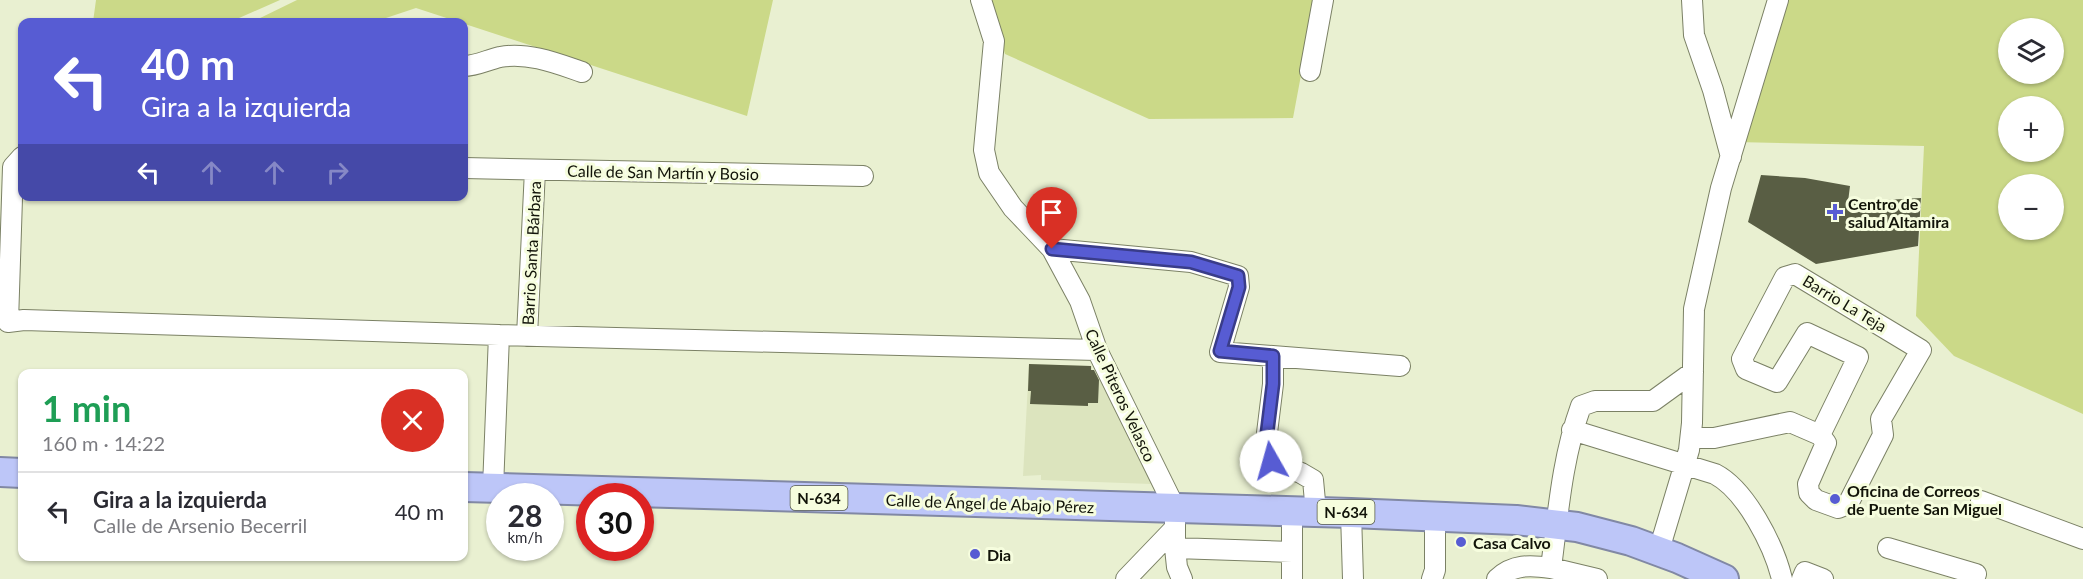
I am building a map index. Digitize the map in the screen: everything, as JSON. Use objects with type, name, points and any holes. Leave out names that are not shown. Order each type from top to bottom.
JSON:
[{"type":"highway","points":[[0,472],[18,473]]},
{"type":"highway","name":"Calle de Ángel de Abajo Pérez","points":[[468,487],[486,488]]},
{"type":"highway","name":"Calle de Ángel de Abajo Pérez","points":[[564,491],[1175,518],[1304,512],[1435,516],[1556,524]]},
{"type":"highway","name":"N-634","points":[[1556,524],[1599,532],[1659,550],[1724,579]]},
{"type":"street","name":"Calle Piteros Velasco","points":[[981,0],[994,41],[984,150],[989,173],[1013,208],[1052,249],[1080,302],[1097,350],[1175,518]]},
{"type":"street","points":[[1310,71],[1323,0]]},
{"type":"street","points":[[1692,0],[1694,35],[1713,90],[1731,157]]},
{"type":"street","points":[[1659,550],[1685,466],[1691,438],[1694,309],[1721,189],[1778,0]]},
{"type":"street","points":[[468,66],[501,57],[540,58],[582,72]]},
{"type":"street","points":[[18,161],[13,167],[4,326],[24,320],[499,336],[1097,350]]},
{"type":"street","name":"Calle de San Martín y Bosio","points":[[468,168],[862,176]]},
{"type":"street","name":"Barrio Santa Bárbara","points":[[527,336],[535,170]]},
{"type":"street","points":[[1052,249],[1191,262],[1238,276],[1239,287],[1220,351],[1401,366]]},
{"type":"street","name":"Barrio La Teja","points":[[1795,274],[1921,350],[1881,419],[1883,435],[1848,504],[1838,508],[1816,500],[1809,493],[1808,484],[1826,443],[1820,435],[1858,357],[1807,333],[1777,382],[1746,369],[1742,359],[1785,277],[1795,274]]},
{"type":"street","points":[[493,483],[499,336]]},
{"type":"street","points":[[1273,356],[1273,384],[1266,441],[1271,461],[1313,480],[1292,552],[1292,579]]},
{"type":"street","points":[[1551,568],[1572,430],[1581,406],[1594,401],[1653,401],[1693,372]]},
{"type":"street","points":[[1691,438],[1714,438],[1790,422],[1820,435]]},
{"type":"street","points":[[1572,430],[1725,479],[1761,524],[1779,566],[1782,579]]},
{"type":"street","points":[[1981,501],[2083,539]]},
{"type":"street","points":[[1351,513],[1353,579]]},
{"type":"street","points":[[1432,579],[1435,570],[1435,516]]},
{"type":"street","points":[[1175,518],[1178,565],[1292,552]]},
{"type":"street","points":[[1126,579],[1175,518]]},
{"type":"street","points":[[1888,548],[1976,574],[1974,579]]},
{"type":"street","points":[[1497,579],[1506,570],[1533,566],[1597,579]]},
{"type":"street","points":[[1802,579],[1805,572],[1823,579]]},
{"type":"shaded area","points":[[1029,364],[1092,366],[1092,370],[1099,370],[1151,484],[1041,480],[1041,475],[1023,476]]},
{"type":"green space","points":[[96,0],[280,0],[239,18],[94,18]]},
{"type":"green space","points":[[297,0],[773,0],[747,116],[468,25],[468,18],[447,18],[416,8],[386,18],[260,18]]},
{"type":"green space","points":[[988,0],[1315,0],[1293,118],[1149,119],[1005,54]]},
{"type":"green space","points":[[1778,0],[2083,0],[2083,414],[1954,356],[1916,316],[1924,146],[1735,142]]},
{"type":"building","name":"Centro de salud Altamira","points":[[1761,175],[1805,178],[1850,186],[1848,202],[1921,198],[1918,246],[1816,264],[1748,222]]},
{"type":"building","points":[[1029,364],[1091,366],[1091,370],[1094,370],[1099,380],[1098,403],[1088,403],[1088,406],[1030,404]]},
{"type":"place","name":"Centro de salud Altamira","points":[[1835,212]]},
{"type":"place","name":"Oficina de Correos de Puente San Miguel","points":[[1835,499]]},
{"type":"place","name":"Casa Calvo","points":[[1461,542]]},
{"type":"place","name":"Dia","points":[[975,554]]},
{"type":"route","points":[[1052,249],[1191,262],[1238,276],[1239,287],[1236,301],[1220,351],[1273,356],[1273,384],[1266,441],[1271,461]]}]
